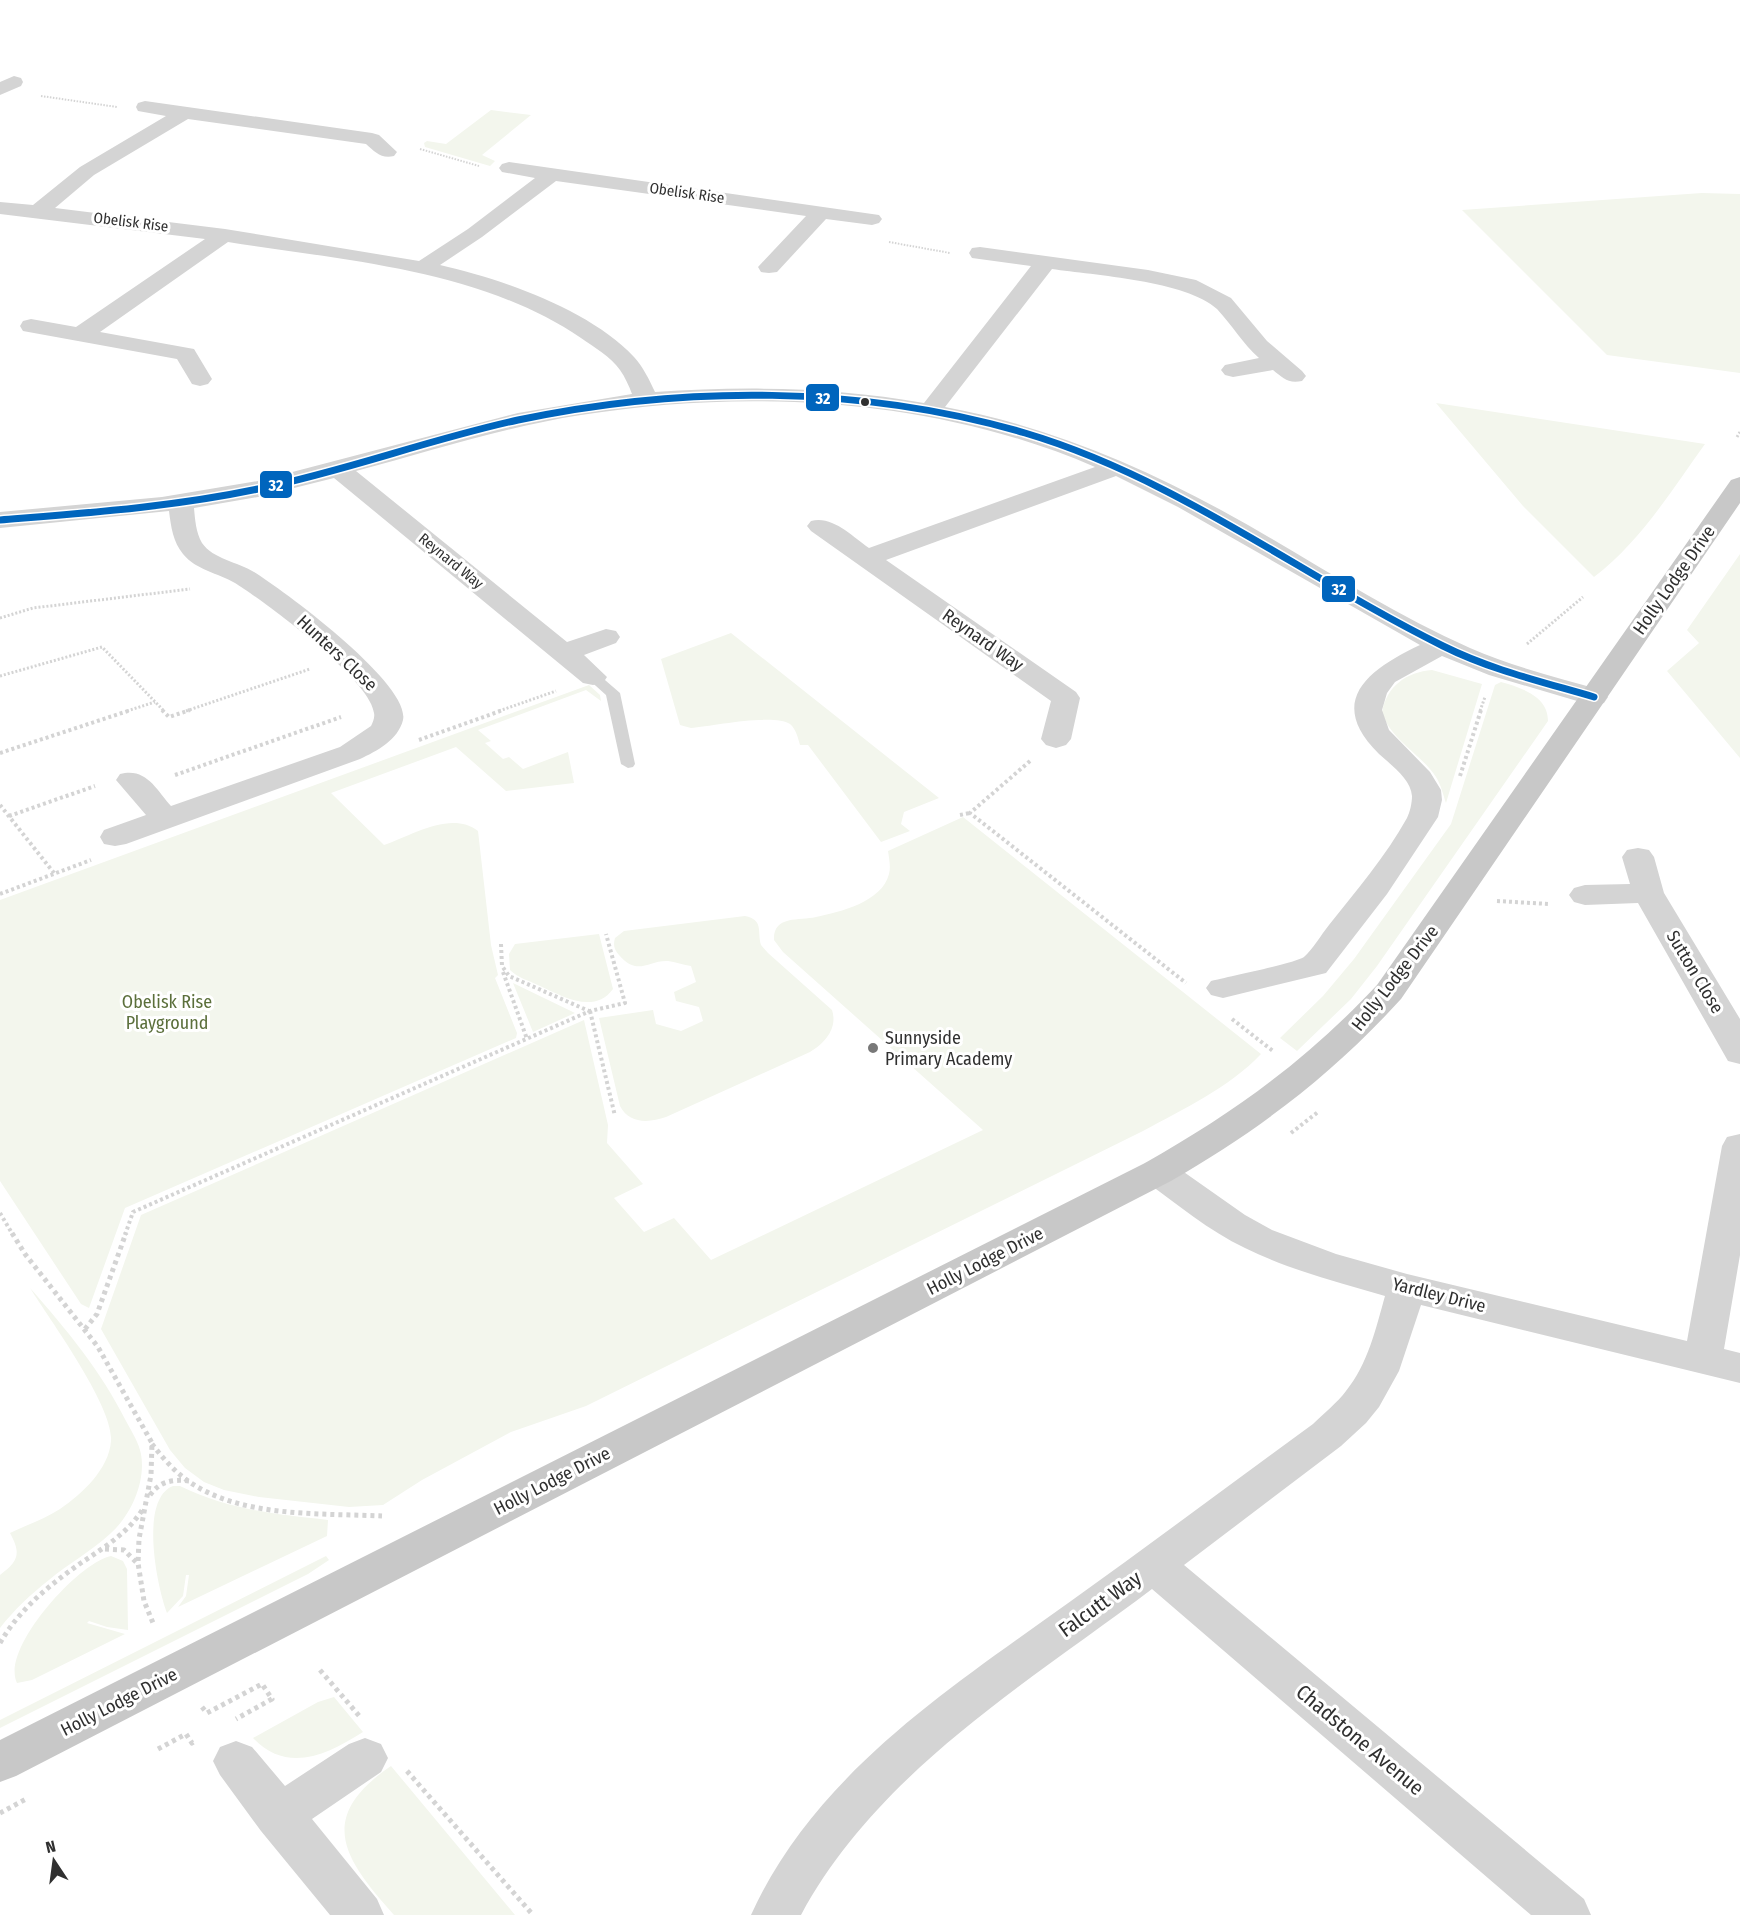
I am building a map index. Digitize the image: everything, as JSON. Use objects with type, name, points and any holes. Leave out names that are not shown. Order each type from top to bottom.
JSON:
[{"type":"main road","name":"Holly Lodge Drive","points":[[0,1762],[1158,1172],[1213,1141],[1279,1097],[1359,1026],[1411,962],[1740,485]]},
{"type":"street","points":[[145,107],[372,139],[387,152]]},
{"type":"street","points":[[38,212],[87,171],[184,113]]},
{"type":"street","name":"Obelisk Rise","points":[[509,168],[872,219]]},
{"type":"street","points":[[422,268],[475,233],[552,174]]},
{"type":"street","name":"Obelisk Rise","points":[[0,208],[138,222],[225,235],[422,268],[465,278],[514,295],[586,330],[629,365],[646,399]]},
{"type":"street","points":[[791,270],[759,266],[821,212]]},
{"type":"street","points":[[80,335],[225,235]]},
{"type":"street","points":[[981,253],[1156,278],[1199,290],[1230,309],[1259,346],[1285,369],[1233,370]]},
{"type":"street","points":[[930,411],[1046,262]]},
{"type":"street","points":[[31,326],[186,354],[200,379]]},
{"type":"street","points":[[0,520],[180,502],[259,488],[513,421],[579,408],[646,399],[768,395],[848,400],[930,411],[1026,433],[1118,467],[1197,507],[1442,645],[1501,669],[1594,697]]},
{"type":"street","points":[[867,558],[1118,467]]},
{"type":"street","name":"Reynard Way","points":[[338,469],[593,677]]},
{"type":"street","name":"Hunters Close","points":[[115,837],[350,753],[372,741],[386,727],[389,714],[386,701],[376,687],[290,610],[250,582],[197,553],[188,542],[180,502]]},
{"type":"street","name":"Reynard Way","points":[[820,525],[1066,698],[1056,739]]},
{"type":"street","points":[[564,653],[606,637]]},
{"type":"street","points":[[1225,1002],[1314,966],[1376,887],[1423,817],[1427,805],[1426,790],[1415,771],[1381,739],[1372,726],[1367,710],[1376,687],[1388,674],[1442,645]]},
{"type":"street","points":[[134,784],[166,819]]},
{"type":"street","name":"Sutton Close","points":[[1638,856],[1648,893],[1723,1019],[1740,1053]]},
{"type":"street","points":[[1585,895],[1648,893]]},
{"type":"street","points":[[1703,1359],[1740,1146]]},
{"type":"street","name":"Yardley Drive","points":[[1158,1172],[1208,1209],[1259,1239],[1324,1264],[1407,1288],[1740,1368]]},
{"type":"street","name":"Falcutt Way","points":[[776,1915],[808,1860],[841,1816],[876,1778],[914,1744],[1000,1677],[1327,1435],[1347,1416],[1364,1397],[1379,1373],[1407,1288]]},
{"type":"street","name":"Chadstone Avenue","points":[[1154,1564],[1567,1915]]},
{"type":"street","points":[[231,1743],[278,1816],[360,1915]]},
{"type":"street","points":[[278,1816],[376,1747]]},
{"type":"lane","points":[[593,677],[613,693],[628,764]]},
{"type":"path","points":[[35,96],[124,108],[145,107]]},
{"type":"path","points":[[387,152],[418,148],[467,164],[488,168],[509,168]]},
{"type":"path","points":[[880,240],[962,255],[981,253]]},
{"type":"path","points":[[1737,436],[1740,432]]},
{"type":"path","points":[[0,618],[33,608],[250,582]]},
{"type":"path","points":[[1521,649],[1583,597]]},
{"type":"path","points":[[0,676],[102,647],[169,717],[345,657]]},
{"type":"path","points":[[1458,783],[1485,694]]},
{"type":"path","points":[[9,816],[127,775],[134,784],[386,701]]},
{"type":"path","points":[[0,753],[155,702]]},
{"type":"path","points":[[960,815],[970,813],[1056,739]]},
{"type":"path","points":[[0,805],[54,873],[0,894]]},
{"type":"path","points":[[970,813],[1190,986]]},
{"type":"path","points":[[1496,901],[1572,906],[1585,895]]},
{"type":"path","points":[[85,1329],[97,1314],[133,1212],[590,1011],[625,1003],[606,934]]},
{"type":"path","points":[[501,944],[506,985],[527,1039]]},
{"type":"path","points":[[503,972],[532,987],[590,1011]]},
{"type":"path","points":[[1225,1002],[1273,1051]]},
{"type":"path","points":[[590,1011],[615,1116]]},
{"type":"path","points":[[0,1213],[25,1254],[98,1347],[152,1443],[174,1470],[189,1481],[233,1500],[318,1513],[382,1516]]},
{"type":"path","points":[[152,1443],[154,1461],[141,1528],[139,1565],[144,1599],[153,1623]]},
{"type":"path","points":[[0,1643],[28,1606],[131,1526],[152,1490],[167,1481],[189,1481]]},
{"type":"path","points":[[96,1553],[107,1548],[123,1548],[134,1557],[139,1565]]},
{"type":"path","points":[[320,1670],[376,1747],[533,1915]]},
{"type":"path","points":[[203,1706],[207,1713],[262,1684],[272,1699],[231,1743]]},
{"type":"green space","points":[[491,110],[531,115],[482,155],[495,161],[490,166],[425,147],[424,143],[427,141],[446,144]]},
{"type":"green space","points":[[1702,193],[1740,194],[1740,373],[1607,355],[1462,210]]},
{"type":"green space","points":[[1436,403],[1705,444],[1641,531],[1611,563],[1594,577],[1523,506]]},
{"type":"green space","points":[[1740,554],[1740,758],[1667,671],[1699,643],[1687,630]]},
{"type":"green space","points":[[731,633],[939,798],[904,812],[901,824],[910,831],[881,842],[808,745],[800,745],[790,724],[782,721],[757,720],[691,728],[680,725],[661,659]]},
{"type":"green space","points":[[1432,670],[1482,684],[1446,803],[1436,777],[1392,731],[1382,713],[1388,695],[1399,682],[1414,674]]},
{"type":"green space","points":[[1501,682],[1525,690],[1539,699],[1547,712],[1548,721],[1377,966],[1351,999],[1297,1051],[1280,1038],[1323,996],[1354,959],[1451,824],[1495,685]]},
{"type":"green space","name":"Obelisk Rise Playground","points":[[589,685],[600,695],[601,701],[586,690],[478,730],[491,741],[485,743],[503,759],[509,757],[523,769],[568,752],[574,783],[506,791],[456,747],[331,793],[384,845],[418,831],[444,824],[467,825],[478,831],[491,945],[498,975],[495,978],[517,1033],[516,1038],[125,1208],[89,1308],[81,1304],[0,1181],[0,900]]},
{"type":"green space","points":[[963,817],[1261,1054],[1220,1088],[1143,1131],[586,1406],[511,1432],[422,1480],[383,1505],[349,1507],[259,1497],[224,1490],[204,1482],[185,1468],[170,1450],[101,1329],[141,1215],[584,1020],[608,1125],[607,1143],[643,1184],[614,1198],[644,1232],[674,1218],[711,1260],[983,1130],[783,952],[774,940],[775,932],[782,923],[848,909],[869,899],[885,884],[889,874],[888,851]]},
{"type":"green space","points":[[745,916],[757,923],[761,945],[768,953],[832,1010],[832,1029],[821,1044],[810,1052],[666,1117],[646,1121],[634,1119],[620,1106],[599,1018],[653,1010],[656,1024],[681,1031],[703,1021],[699,1007],[676,1001],[674,992],[696,982],[691,966],[668,961],[643,966],[632,965],[616,951],[615,938],[624,931]]},
{"type":"green space","points":[[599,934],[613,989],[597,1001],[587,1002],[568,998],[520,977],[510,970],[509,954],[515,944]]},
{"type":"green space","points":[[513,983],[575,1013],[533,1032]]},
{"type":"green space","points":[[30,1288],[57,1319],[106,1385],[139,1446],[142,1465],[139,1487],[131,1507],[118,1526],[96,1546],[36,1591],[0,1628],[0,1575],[14,1561],[17,1551],[10,1533],[54,1513],[77,1496],[100,1471],[111,1441],[109,1426],[92,1386]]},
{"type":"green space","points":[[173,1486],[180,1486],[217,1501],[252,1510],[328,1520],[327,1536],[178,1607],[186,1596],[189,1575],[186,1575],[183,1596],[167,1613],[156,1565],[154,1525],[156,1508],[163,1494]]},
{"type":"green space","points":[[111,1556],[123,1561],[127,1569],[128,1630],[89,1621],[87,1623],[125,1634],[32,1680],[17,1683],[15,1668],[20,1650],[31,1629],[46,1609],[80,1574],[97,1562]]},
{"type":"green space","points":[[326,1556],[329,1560],[308,1574],[0,1728],[0,1720]]},
{"type":"green space","points":[[334,1697],[363,1732],[335,1748],[307,1757],[293,1758],[266,1749],[253,1738],[318,1702]]},
{"type":"green space","points":[[391,1766],[515,1915],[394,1915],[376,1895],[351,1857],[345,1839],[345,1821],[352,1803],[367,1785]]},
{"type":"transit line","name":"32","points":[[0,520],[97,512],[258,489],[324,473],[453,436],[581,408],[708,395],[836,398],[963,417],[1025,433],[1081,452],[1135,475],[1187,502],[1391,619],[1443,646],[1499,669],[1594,697]]},
{"type":"place","name":"Sunnyside Primary Academy","points":[[873,1048]]}]
